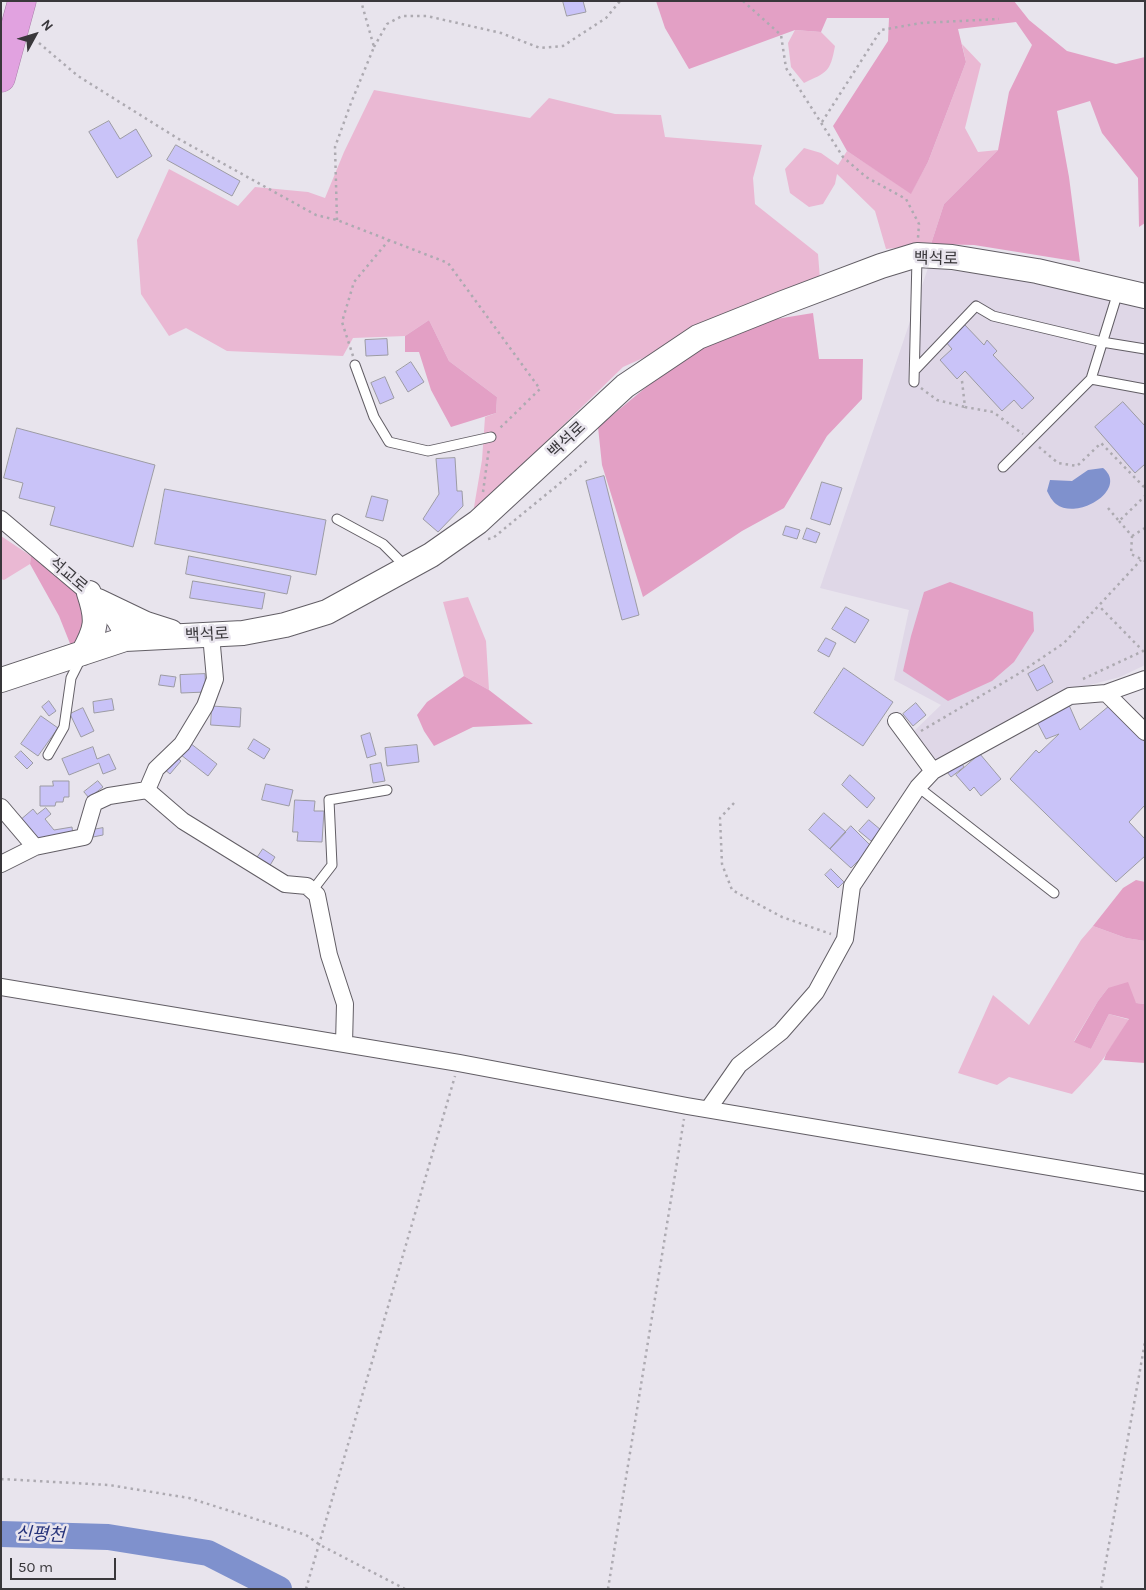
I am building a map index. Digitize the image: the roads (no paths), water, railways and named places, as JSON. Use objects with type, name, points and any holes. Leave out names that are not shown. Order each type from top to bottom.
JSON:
[{"type":"highway","points":[[1,15],[6,1]]},
{"type":"highway","points":[[1,78],[22,1]]},
{"type":"street","name":"백석로","points":[[1,680],[125,639],[243,633],[285,625],[327,612],[431,555],[478,522],[625,386],[698,337],[881,266],[917,255],[952,257],[1037,270],[1145,296]]},
{"type":"street","name":"석교로","points":[[1,519],[94,597],[115,621],[125,639]]},
{"type":"street","points":[[94,597],[158,629],[185,636]]},
{"type":"street","points":[[83,653],[95,628],[94,597]]},
{"type":"street","points":[[147,790],[156,769],[182,744],[205,706],[215,678],[211,634]]},
{"type":"street","points":[[709,1108],[739,1065],[782,1032],[816,992],[844,939],[852,886],[918,787],[932,772],[1070,696],[1106,692],[1145,679]]},
{"type":"street","points":[[1106,692],[1145,732]]},
{"type":"street","points":[[896,721],[932,772]]},
{"type":"street","points":[[1,864],[35,847],[84,837],[94,803],[109,796],[147,790],[183,821],[285,884],[307,886],[317,896],[329,955],[345,1004],[344,1044]]},
{"type":"street","points":[[1,807],[35,847]]},
{"type":"street","points":[[1,987],[458,1063],[687,1106],[709,1108],[1145,1183]]},
{"type":"lane","points":[[914,382],[917,255]]},
{"type":"lane","points":[[1003,467],[1091,379],[1119,289]]},
{"type":"lane","points":[[915,370],[976,306],[993,316],[1102,342],[1145,350]]},
{"type":"lane","points":[[355,364],[374,417],[389,442],[428,451],[491,437]]},
{"type":"lane","points":[[1091,379],[1145,389]]},
{"type":"lane","points":[[337,519],[383,544],[407,568]]},
{"type":"lane","points":[[48,756],[64,727],[71,678],[83,653]]},
{"type":"lane","points":[[918,787],[1054,893]]},
{"type":"lane","points":[[312,891],[332,865],[329,800],[387,790]]},
{"type":"water","points":[[1103,468],[1109,476],[1110,485],[1098,500],[1087,506],[1065,508],[1056,504],[1047,491],[1050,480],[1072,481],[1088,470]]},
{"type":"waterway","name":"신평천","points":[[1,1534],[108,1537],[208,1553],[279,1589]]}]
